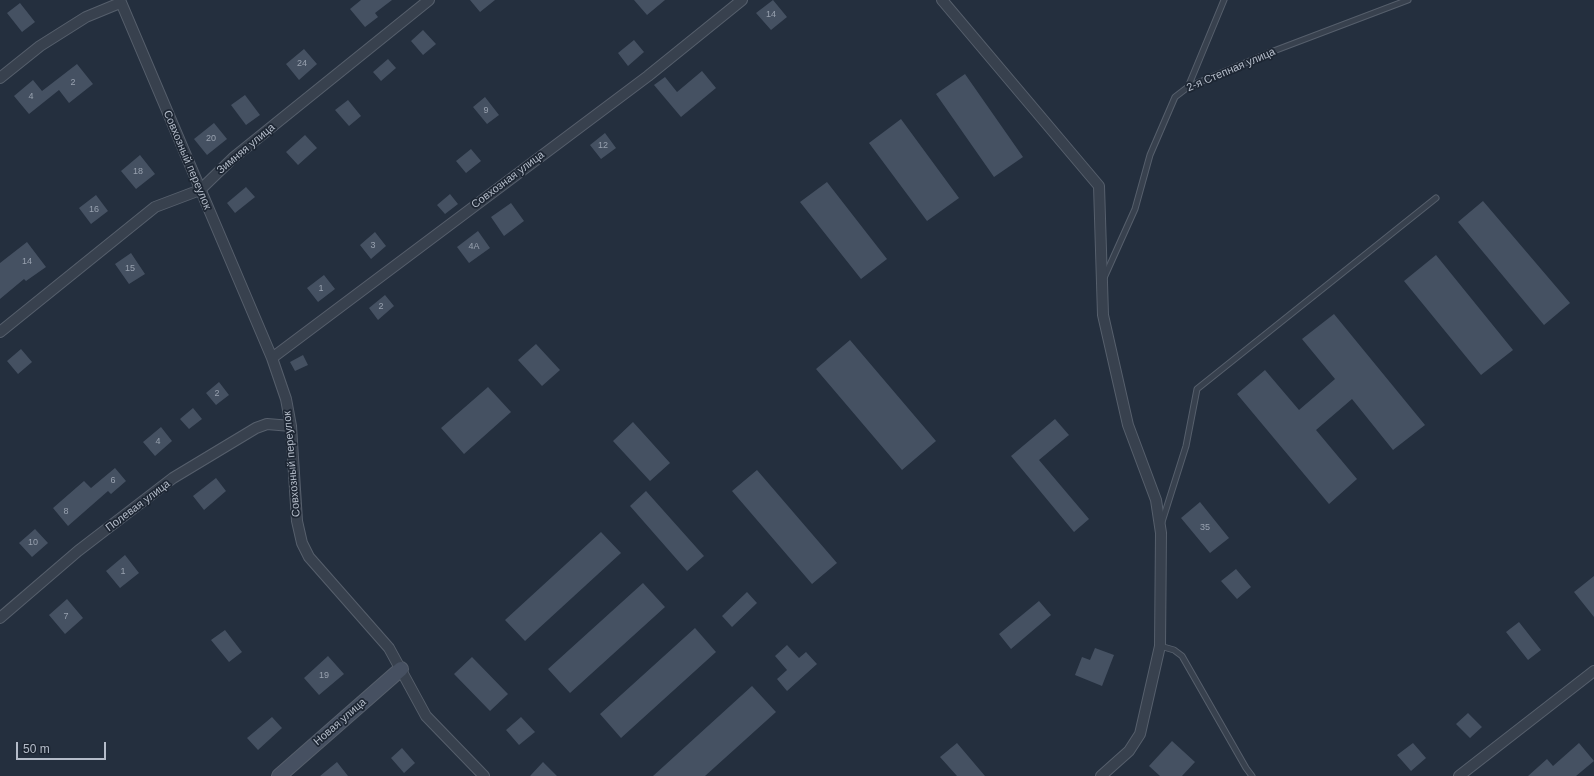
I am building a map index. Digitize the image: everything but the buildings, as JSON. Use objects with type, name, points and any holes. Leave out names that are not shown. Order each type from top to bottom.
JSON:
[{"type":"street","name":"Зимняя улица","points":[[0,332],[155,207],[200,190],[233,158],[429,0]]},
{"type":"street","name":"Совхозная улица","points":[[272,358],[648,76],[742,0]]},
{"type":"street","points":[[942,0],[1099,186],[1103,315],[1114,370],[1128,425],[1156,500],[1161,525],[1160,646],[1140,734],[1130,751],[1101,776]]},
{"type":"street","name":"Совхозный переулок","points":[[120,1],[272,358],[286,399],[291,426],[297,521],[302,543],[309,557],[389,648],[426,716],[484,776]]},
{"type":"street","points":[[0,78],[40,46],[86,17],[120,1]]},
{"type":"street","name":"Полевая улица","points":[[0,618],[78,551],[173,478],[256,428],[267,424],[291,426]]},
{"type":"street","name":"Новая улица","points":[[278,776],[401,669]]},
{"type":"street","points":[[1459,776],[1594,671]]},
{"type":"lane","points":[[1188,87],[1224,0]]},
{"type":"lane","name":"2-я Степная улица","points":[[1102,282],[1135,209],[1150,155],[1175,97],[1188,87],[1271,52],[1408,0]]},
{"type":"lane","points":[[1161,525],[1186,446],[1197,389],[1436,198]]},
{"type":"lane","points":[[1160,646],[1174,650],[1182,656],[1252,776]]}]
